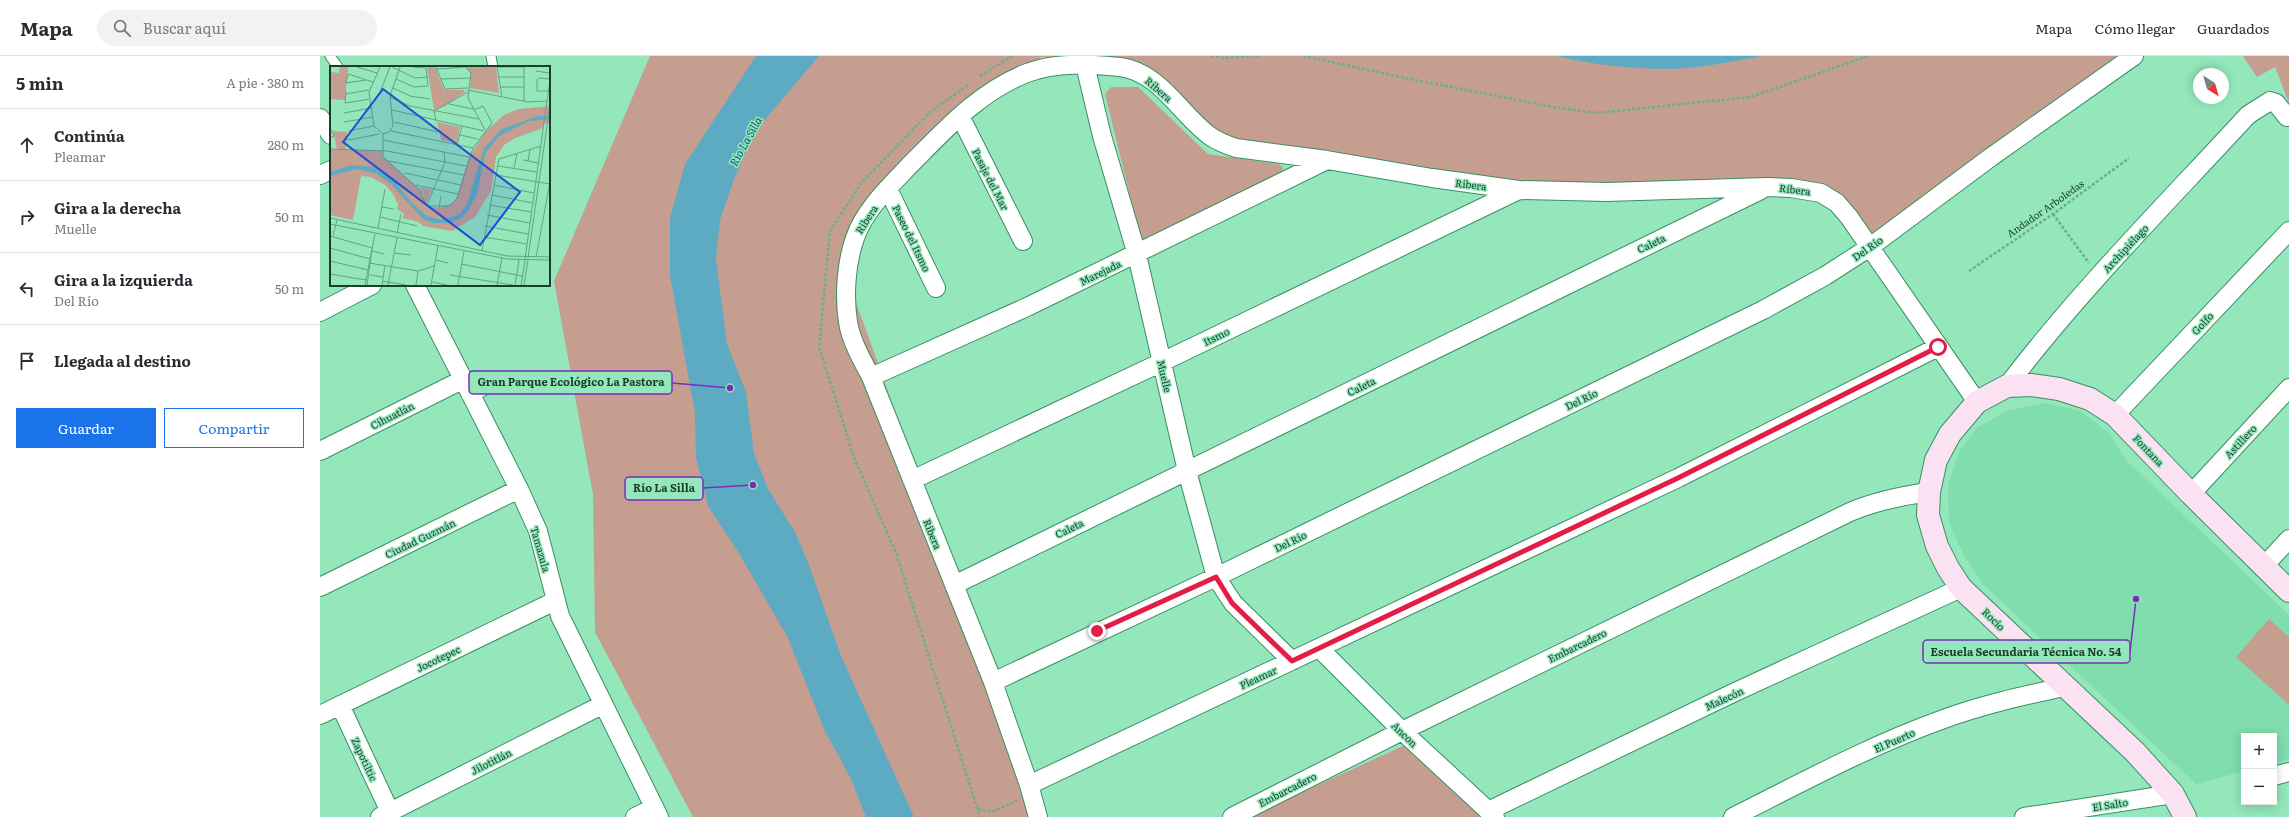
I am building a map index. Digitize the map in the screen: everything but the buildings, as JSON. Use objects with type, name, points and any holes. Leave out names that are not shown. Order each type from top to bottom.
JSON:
[{"type":"street","name":"Del Río","points":[[993,682],[1216,577],[1763,310],[1825,276],[1870,247],[1991,157],[2134,56]]},
{"type":"street","name":"Ribera","points":[[1038,817],[993,682],[871,377],[853,339],[848,323],[848,280],[855,237],[863,221],[888,189],[960,116],[985,96],[1027,73],[1066,65],[1121,67],[1136,71],[1149,78],[1201,129],[1223,144],[1236,148],[1327,160],[1432,178],[1519,190],[1600,192],[1767,187],[1821,193],[1837,203],[1870,247],[1977,402]]},
{"type":"street","name":"Muelle","points":[[1085,65],[1102,136],[1137,255],[1187,471],[1216,577],[1232,603],[1292,661]]},
{"type":"street","name":"Archipiélago","points":[[2007,386],[2042,340],[2098,277],[2248,115],[2270,101],[2276,103],[2287,117]]},
{"type":"street","name":"Pasaje del Mar","points":[[960,116],[1023,241]]},
{"type":"street","points":[[320,118],[330,133]]},
{"type":"street","name":"Marejada","points":[[871,377],[1027,307],[1137,255],[1327,160]]},
{"type":"street","points":[[320,175],[330,170]]},
{"type":"street","name":"Caleta","points":[[954,585],[1767,187]]},
{"type":"street","name":"Paseo del Itsmo","points":[[888,189],[936,288]]},
{"type":"street","name":"Itsmo","points":[[912,480],[1162,362],[1519,190]]},
{"type":"street","name":"Golfo","points":[[2115,415],[2289,231]]},
{"type":"street","points":[[320,312],[370,286]]},
{"type":"street","name":"Tamazula","points":[[416,286],[474,397],[519,489],[538,531],[556,601],[570,638],[656,812]]},
{"type":"street","name":"Pleamar","points":[[1030,790],[1319,648],[1678,478],[1938,347]]},
{"type":"street","name":"Cihuatlán","points":[[320,451],[464,379]]},
{"type":"street","name":"Fontana","points":[[1977,402],[2007,386],[2031,385],[2059,389],[2090,399],[2115,415],[2263,567],[2289,591]]},
{"type":"street","name":"Astillero","points":[[2191,494],[2289,388]]},
{"type":"street","name":"Rocío","points":[[1977,402],[1950,434],[1936,460],[1929,492],[1928,515],[1937,546],[1948,568],[1962,588],[2064,687],[2135,752],[2173,794],[2185,817]]},
{"type":"street","name":"Ciudad Guzmán","points":[[320,587],[519,489]]},
{"type":"street","name":"Embarcadero","points":[[1232,817],[1402,731],[1850,512],[1874,502],[1895,496],[1929,492]]},
{"type":"street","points":[[2263,567],[2289,540]]},
{"type":"street","name":"Malecón","points":[[1491,814],[1733,694],[1962,588]]},
{"type":"street","name":"Jocotepec","points":[[320,716],[556,601]]},
{"type":"street","name":"Ancon","points":[[1319,648],[1402,731],[1491,814]]},
{"type":"street","name":"El Puerto","points":[[1733,817],[1889,740],[1942,719],[1997,702],[2064,687]]},
{"type":"street","name":"Jilotitlán","points":[[385,814],[602,704]]},
{"type":"street","name":"Zapotiltic","points":[[340,705],[385,814]]},
{"type":"street","points":[[2277,775],[2289,772]]},
{"type":"street","name":"El Salto","points":[[2024,817],[2173,794]]},
{"type":"street","points":[[635,817],[656,812]]},
{"type":"lane","points":[[330,56],[337,66]]},
{"type":"lane","points":[[491,56],[493,66]]},
{"type":"lane","points":[[474,397],[487,389],[520,378]]},
{"type":"path","points":[[1210,56],[1223,58],[1260,56]]},
{"type":"path","points":[[1303,56],[1461,89],[1596,113],[1751,97],[1868,56]]},
{"type":"path","name":"Andador Arboledas","points":[[1970,271],[2053,214],[2129,158]]},
{"type":"path","points":[[2053,214],[2098,277]]},
{"type":"path","points":[[978,809],[992,812],[1030,790]]},
{"type":"shaded area","points":[[650,56],[2134,56],[1870,247],[1821,193],[1607,192],[1236,148],[1149,78],[1066,58],[1041,57],[960,116],[863,221],[848,280],[1029,785],[1031,817],[693,817],[595,632],[593,495],[554,281]]},
{"type":"shaded area","points":[[2243,56],[2289,56],[2289,103],[2275,67],[2257,77]]},
{"type":"shaded area","points":[[1111,87],[1138,87],[1208,154],[1278,164],[1283,167],[1282,173],[1150,242],[1140,237],[1105,94]]},
{"type":"shaded area","points":[[2045,403],[2080,411],[2110,434],[2125,459],[2289,615],[2289,759],[2277,762],[2277,733],[2241,733],[2241,772],[2196,784],[1983,584],[1964,555],[1949,523],[1948,485],[1959,452],[1978,427],[2007,411]]},
{"type":"shaded area","points":[[2269,619],[2289,637],[2289,705],[2236,657]]},
{"type":"shaded area","points":[[1405,745],[1482,817],[1248,817]]},
{"type":"water","points":[[756,56],[819,56],[763,122],[747,149],[733,182],[720,220],[716,260],[727,344],[746,392],[754,453],[768,489],[795,532],[809,565],[841,656],[914,817],[866,817],[851,779],[824,729],[788,638],[740,555],[708,506],[696,458],[695,413],[670,276],[670,218],[685,164]]},
{"type":"water","points":[[1556,56],[1761,56],[1725,63],[1678,69],[1666,69],[1610,66]]},
{"type":"place","name":"Gran Parque Ecológico La Pastora","points":[[730,388]]},
{"type":"place","name":"Río La Silla","points":[[753,485]]},
{"type":"place","name":"Escuela Secundaria Técnica No. 54","points":[[2136,599]]},
{"type":"route","points":[[1097,631],[1216,577],[1232,603],[1258,630],[1292,661],[1678,478],[1938,347]]}]
